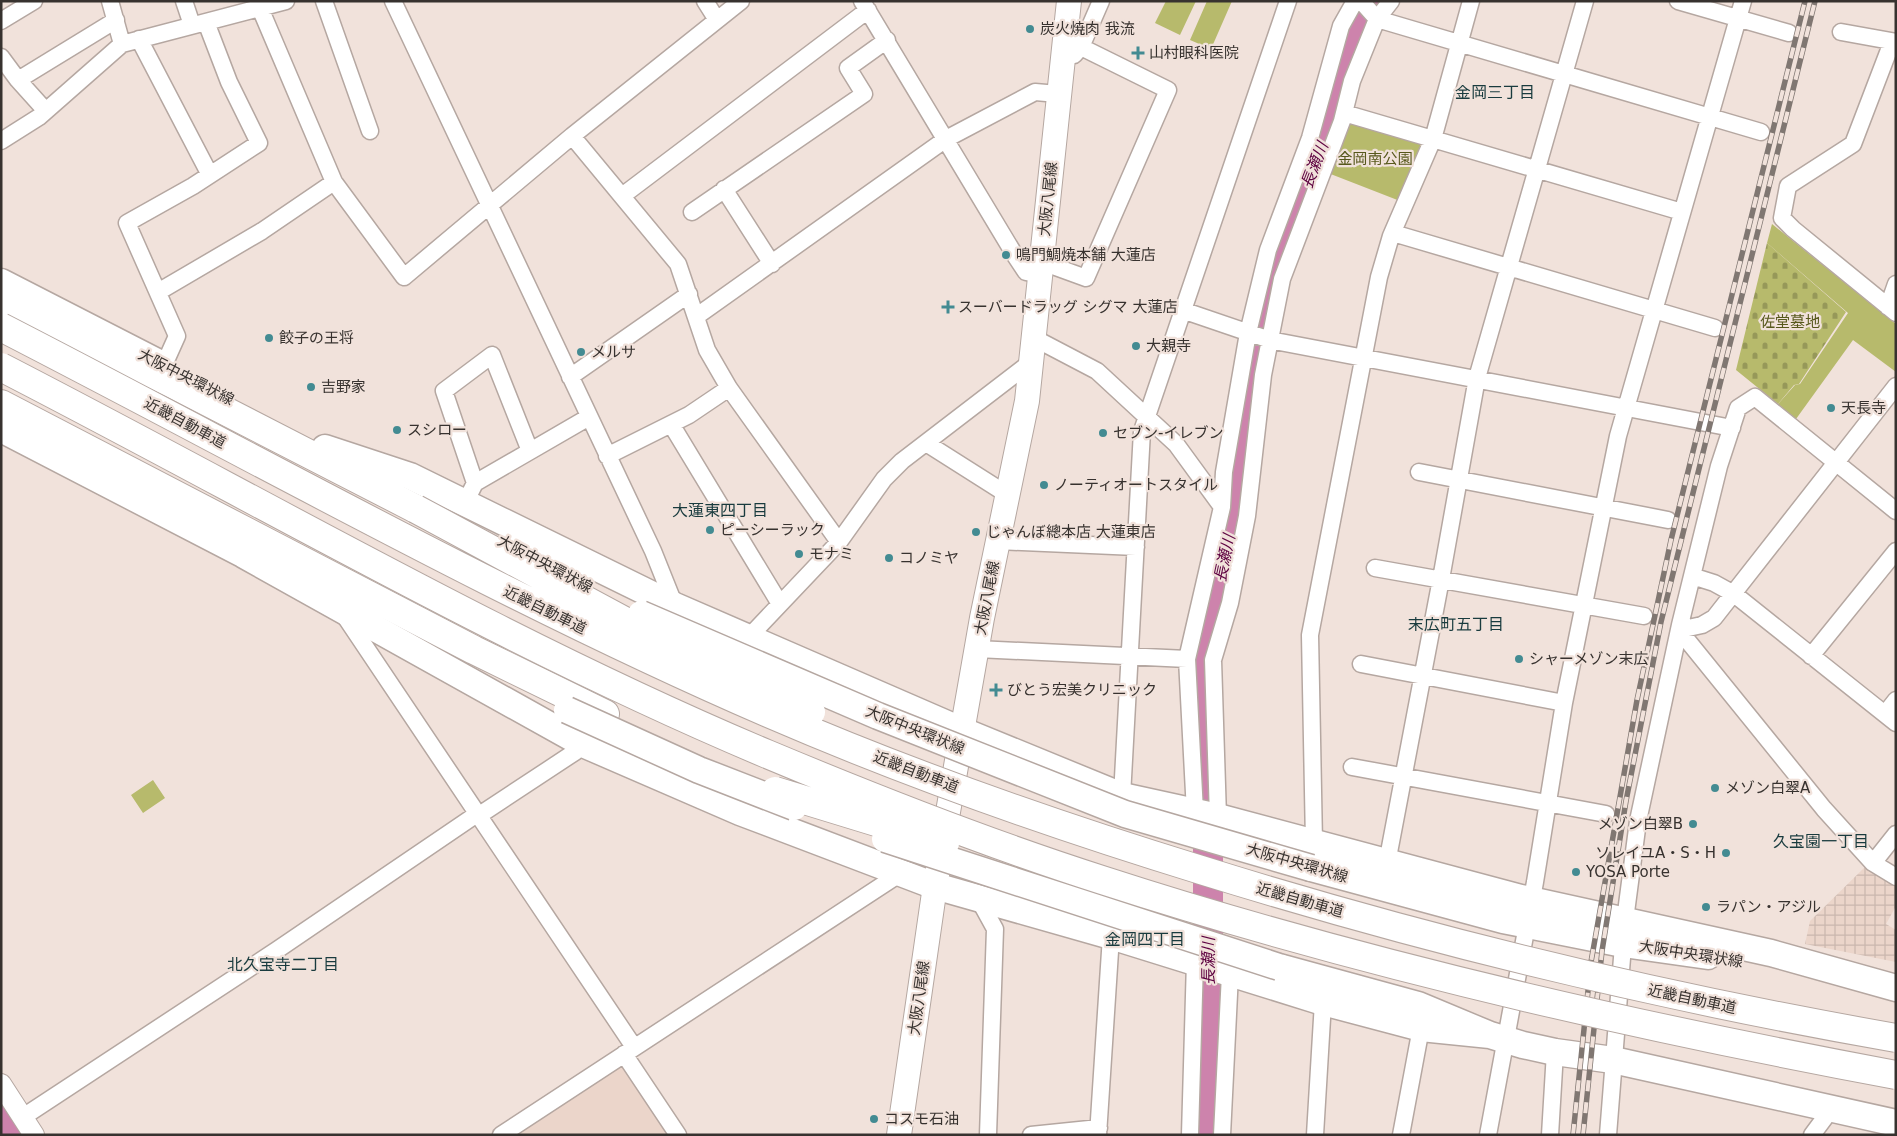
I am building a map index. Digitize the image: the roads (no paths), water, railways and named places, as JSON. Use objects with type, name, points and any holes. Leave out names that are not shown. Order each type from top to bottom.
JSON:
[{"type":"highway","points":[[1,300],[171,383],[408,504],[643,631],[992,800]]},
{"type":"highway","name":"近畿自動車道","points":[[1,327],[415,544],[630,651],[772,715],[992,800],[1118,844],[1293,899],[1462,945],[1663,994],[1896,1038]]},
{"type":"highway","points":[[1,367],[510,636],[765,753],[908,810],[1099,879],[1282,935],[1453,980],[1660,1027],[1896,1075]]},
{"type":"highway","points":[[1,404],[474,650],[600,712],[775,790],[973,851],[1099,879]]},
{"type":"main road","name":"大阪八尾線","points":[[900,1135],[935,886],[977,649],[1027,401],[1069,1]]},
{"type":"main road","name":"大阪中央環状線","points":[[1,282],[325,448],[641,614],[878,716],[1125,814],[1313,856],[1503,920],[1529,912],[1624,932],[1690,952],[1896,989]]},
{"type":"main road","points":[[1,428],[244,555],[567,710],[699,770],[836,823],[1279,967],[1418,1005],[1498,1037],[1556,1052],[1613,1060],[1896,1123]]},
{"type":"main road","points":[[325,448],[410,476],[470,493],[675,606],[963,731],[1122,796],[1207,815],[1313,856],[1387,863],[1529,912]]},
{"type":"main road","points":[[244,555],[583,744],[740,812],[935,886],[1195,961],[1230,974],[1323,1002],[1421,1028],[1498,1037]]},
{"type":"street","points":[[1,21],[34,1]]},
{"type":"street","points":[[110,1],[122,44]]},
{"type":"street","points":[[164,365],[177,336],[126,223],[260,144],[199,24],[184,1]]},
{"type":"street","points":[[1,142],[39,117],[122,44],[199,24],[256,6],[286,1]]},
{"type":"street","points":[[324,1],[370,130]]},
{"type":"street","points":[[393,1],[653,551],[675,606]]},
{"type":"street","points":[[705,1],[718,20]]},
{"type":"street","points":[[256,6],[334,182],[404,277],[572,136],[741,1]]},
{"type":"street","points":[[1062,71],[1081,48],[1101,1]]},
{"type":"street","points":[[1207,815],[1187,659],[1222,508],[1224,472],[1248,333],[1268,250],[1310,138],[1341,26],[1355,1]]},
{"type":"street","points":[[1362,1],[1377,19],[1761,132]]},
{"type":"street","points":[[1207,815],[1213,660],[1230,603],[1247,516],[1262,375],[1282,279],[1344,113],[1352,81],[1377,19],[1391,1]]},
{"type":"street","points":[[1313,856],[1310,635],[1362,357],[1379,277],[1393,233],[1433,139],[1471,1]]},
{"type":"street","points":[[1387,863],[1442,579],[1477,378],[1585,1]]},
{"type":"street","points":[[1678,1],[1789,32]]},
{"type":"street","points":[[1488,1135],[1498,1037],[1529,912],[1564,703],[1618,436],[1743,1]]},
{"type":"street","points":[[1122,796],[1142,431],[1283,3]]},
{"type":"street","points":[[622,196],[865,6],[1026,272],[1041,268],[1086,278],[1168,90],[1081,48]]},
{"type":"street","points":[[18,80],[116,20]]},
{"type":"street","points":[[1841,32],[1894,42],[1853,144],[1788,186],[1782,218],[1792,229],[1892,310]]},
{"type":"street","points":[[140,39],[210,175]]},
{"type":"street","points":[[692,212],[864,94],[848,68],[887,40]]},
{"type":"street","points":[[1,57],[18,80],[45,110]]},
{"type":"street","points":[[697,316],[946,138],[1035,92],[1058,94]]},
{"type":"street","points":[[1344,113],[1682,212]]},
{"type":"street","points":[[572,136],[678,264],[707,350],[729,388],[840,542]]},
{"type":"street","points":[[158,292],[262,231],[334,182]]},
{"type":"street","points":[[724,190],[772,264]]},
{"type":"street","points":[[1393,233],[1715,328]]},
{"type":"street","points":[[1892,310],[1896,284]]},
{"type":"street","points":[[570,377],[689,294]]},
{"type":"street","points":[[1182,310],[1270,340],[1732,428]]},
{"type":"street","points":[[1034,338],[1097,371],[1176,444],[1222,508]]},
{"type":"street","points":[[530,451],[492,355],[444,391],[470,493],[530,451],[589,417]]},
{"type":"street","points":[[748,638],[840,542],[884,479],[902,461],[1031,362]]},
{"type":"street","points":[[1679,630],[1702,625],[1714,618],[1896,386]]},
{"type":"street","points":[[607,456],[689,415],[729,388]]},
{"type":"street","points":[[1608,1135],[1624,932],[1638,821],[1692,576],[1719,466],[1738,408],[1755,397],[1896,511]]},
{"type":"street","points":[[671,424],[780,604]]},
{"type":"street","points":[[926,443],[1008,495]]},
{"type":"street","points":[[1419,472],[1460,478],[1668,520]]},
{"type":"street","points":[[998,541],[1136,547]]},
{"type":"street","points":[[1811,656],[1896,550]]},
{"type":"street","points":[[1375,568],[1644,616]]},
{"type":"street","points":[[1692,576],[1714,583],[1734,594],[1890,719],[1896,700]]},
{"type":"street","points":[[341,610],[477,815],[635,1047],[678,1135]]},
{"type":"street","points":[[1679,630],[1824,810],[1873,863],[1896,877]]},
{"type":"street","points":[[977,649],[1187,659]]},
{"type":"street","points":[[1361,664],[1564,703]]},
{"type":"street","points":[[24,1117],[477,815],[575,752],[583,744]]},
{"type":"street","points":[[1352,767],[1606,814]]},
{"type":"street","points":[[1873,863],[1896,834]]},
{"type":"street","points":[[501,1135],[901,873]]},
{"type":"street","points":[[978,898],[995,929],[988,1135]]},
{"type":"street","points":[[1031,1135],[1098,1131],[1111,936]]},
{"type":"street","points":[[1190,1135],[1195,961]]},
{"type":"street","points":[[1222,1135],[1230,974]]},
{"type":"street","points":[[1315,1135],[1323,1002]]},
{"type":"street","points":[[1401,1135],[1421,1028]]},
{"type":"street","points":[[1550,1135],[1556,1052]]},
{"type":"street","points":[[1,1084],[34,1135]]},
{"type":"street","points":[[1812,1135],[1832,1108]]},
{"type":"waterway","name":"長瀬川","points":[[1204,1135],[1208,1008],[1208,787],[1201,659],[1228,545],[1255,362],[1281,251],[1330,122],[1353,39],[1372,1]]},
{"type":"waterway","points":[[1,1110],[17,1135]]},
{"type":"railway","points":[[1573,1135],[1591,962],[1637,700],[1671,540],[1805,1]]},
{"type":"railway","points":[[1583,1135],[1602,951],[1626,801],[1661,622],[1815,1]]},
{"type":"place","name":"炭火焼肉 我流","points":[[1030,29]]},
{"type":"place","name":"山村眼科医院","points":[[1138,53]]},
{"type":"place","name":"鳴門鯛焼本舗 大蓮店","points":[[1006,255]]},
{"type":"place","name":"スーバードラッグ シグマ 大蓮店","points":[[948,307]]},
{"type":"place","name":"餃子の王将","points":[[269,338]]},
{"type":"place","name":"大親寺","points":[[1136,346]]},
{"type":"place","name":"メルサ","points":[[581,352]]},
{"type":"place","name":"吉野家","points":[[311,387]]},
{"type":"place","name":"天長寺","points":[[1831,408]]},
{"type":"place","name":"スシロー","points":[[397,430]]},
{"type":"place","name":"セブン-イレブン","points":[[1103,433]]},
{"type":"place","name":"ノーティオートスタイル","points":[[1044,485]]},
{"type":"place","name":"ピーシーラック","points":[[710,530]]},
{"type":"place","name":"じゃんぼ總本店 大蓮東店","points":[[976,532]]},
{"type":"place","name":"モナミ","points":[[799,554]]},
{"type":"place","name":"コノミヤ","points":[[889,558]]},
{"type":"place","name":"シャーメゾン末広","points":[[1519,659]]},
{"type":"place","name":"びとう宏美クリニック","points":[[996,690]]},
{"type":"place","name":"メゾン白翠A","points":[[1715,788]]},
{"type":"place","name":"メゾン白翠B","points":[[1693,824]]},
{"type":"place","name":"ソレイユA・S・H","points":[[1726,853]]},
{"type":"place","name":"YOSA Porte","points":[[1576,872]]},
{"type":"place","name":"ラパン・アジル","points":[[1706,907]]},
{"type":"place","name":"コスモ石油","points":[[874,1119]]},
{"type":"district","name":"金岡三丁目","points":[[1495,92]]},
{"type":"district","name":"大蓮東四丁目","points":[[720,510]]},
{"type":"district","name":"末広町五丁目","points":[[1456,624]]},
{"type":"district","name":"久宝園一丁目","points":[[1821,841]]},
{"type":"district","name":"金岡四丁目","points":[[1145,939]]},
{"type":"district","name":"北久宝寺二丁目","points":[[283,964]]},
{"type":"park label","name":"金岡南公園","points":[[1375,159]]},
{"type":"park label","name":"佐堂墓地","points":[[1790,322]]}]
